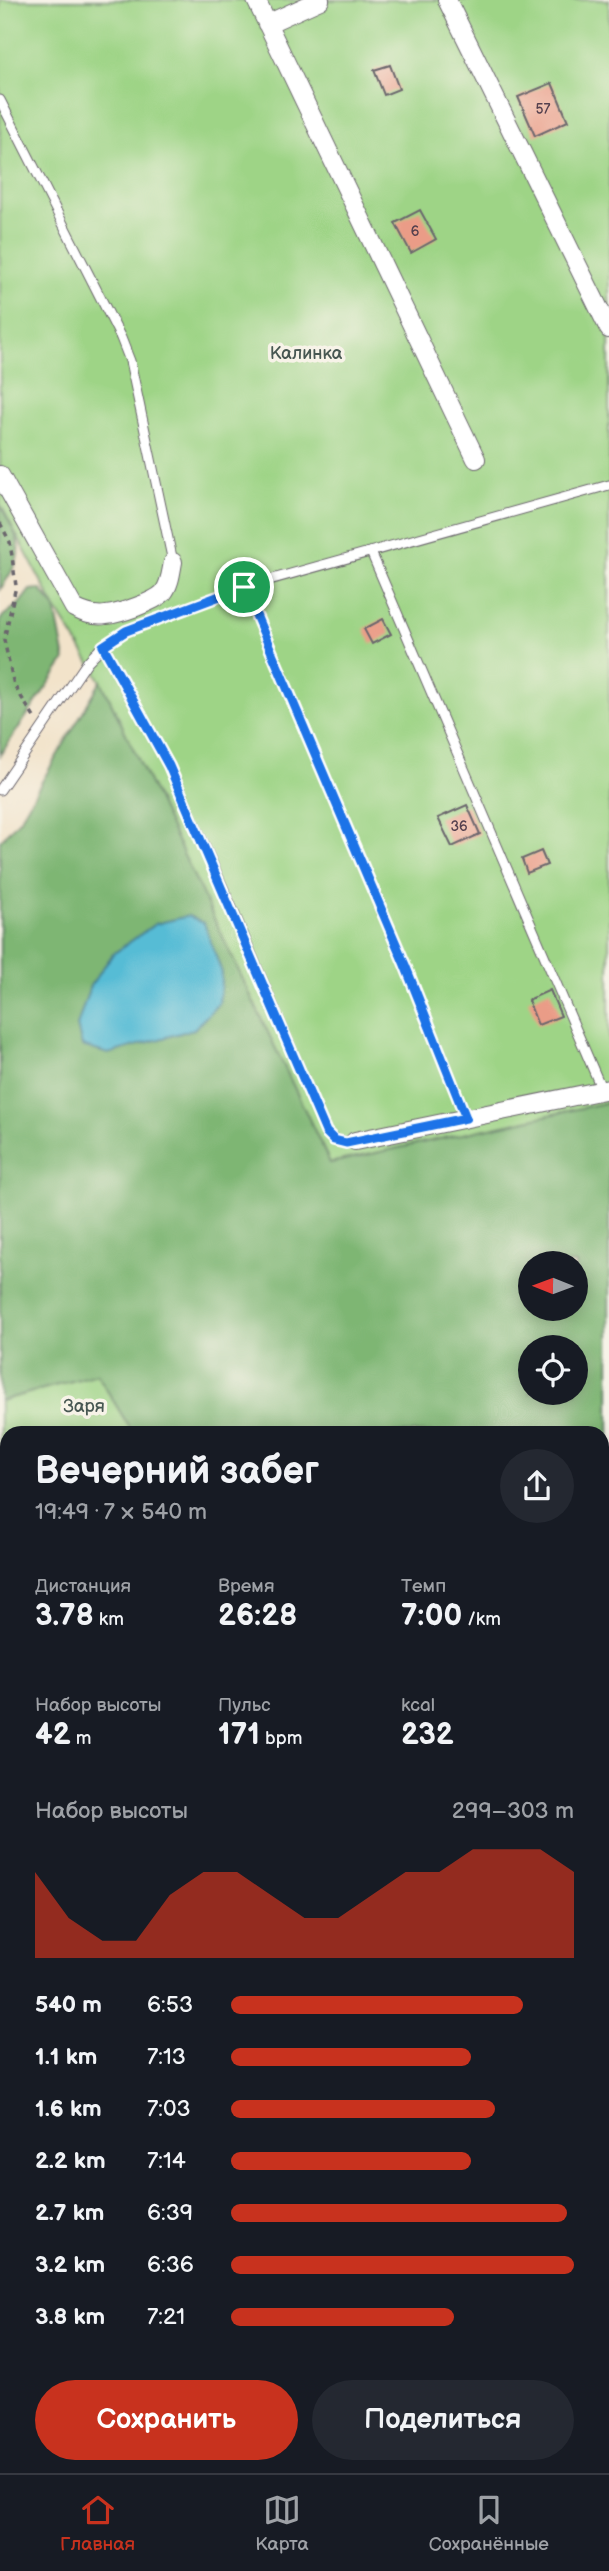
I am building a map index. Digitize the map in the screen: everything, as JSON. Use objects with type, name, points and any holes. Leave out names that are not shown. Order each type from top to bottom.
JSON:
[{"type":"street","points":[[256,0],[476,459]]},
{"type":"street","points":[[267,23],[320,0]]},
{"type":"street","points":[[447,0],[609,329]]},
{"type":"street","points":[[0,475],[74,608],[84,613],[107,615],[154,600],[164,591],[170,579],[173,562]]},
{"type":"street","points":[[355,1141],[605,1090]]},
{"type":"lane","points":[[0,100],[121,338],[130,361],[173,562]]},
{"type":"lane","points":[[0,790],[88,661],[103,646],[126,631],[244,587],[609,485]]},
{"type":"lane","points":[[371,552],[605,1090]]},
{"type":"lane","points":[[244,587],[400,952],[466,1118]]},
{"type":"lane","points":[[103,646],[169,766],[326,1132],[334,1140],[346,1143],[355,1141]]},
{"type":"path","points":[[0,523],[10,542],[16,586],[4,640],[14,685],[41,730]]},
{"type":"green space","name":"Калинка","points":[[0,0],[609,0],[609,1102],[330,1163],[101,681],[55,607],[0,504]]},
{"type":"green space","points":[[0,504],[17,538],[18,556],[0,590]]},
{"type":"green space","points":[[40,589],[55,607],[65,660],[0,755],[0,621],[30,590]]},
{"type":"green space","points":[[101,681],[330,1163],[609,1102],[609,1426],[129,1426],[97,1374],[0,1401],[0,841],[20,819]]},
{"type":"green space","name":"Заря","points":[[97,1374],[129,1426],[0,1426],[0,1401]]},
{"type":"water","points":[[188,916],[204,923],[222,973],[219,1003],[194,1029],[108,1054],[82,1046],[77,1026],[90,986],[113,954],[155,924]]},
{"type":"building","points":[[390,65],[399,89],[384,95],[374,70]]},
{"type":"building","points":[[552,83],[568,121],[535,136],[518,97]]},
{"type":"building","points":[[420,210],[436,239],[411,253],[395,223]]},
{"type":"building","points":[[383,619],[391,634],[372,644],[364,629]]},
{"type":"building","points":[[467,805],[480,834],[452,847],[438,818]]},
{"type":"building","points":[[541,851],[547,865],[527,873],[522,859]]},
{"type":"building","points":[[550,990],[561,1016],[538,1025],[528,1000]]},
{"type":"route","points":[[244,587],[405,965],[466,1118],[346,1143],[334,1140],[326,1132],[169,766],[103,646],[126,631],[244,587]]}]
